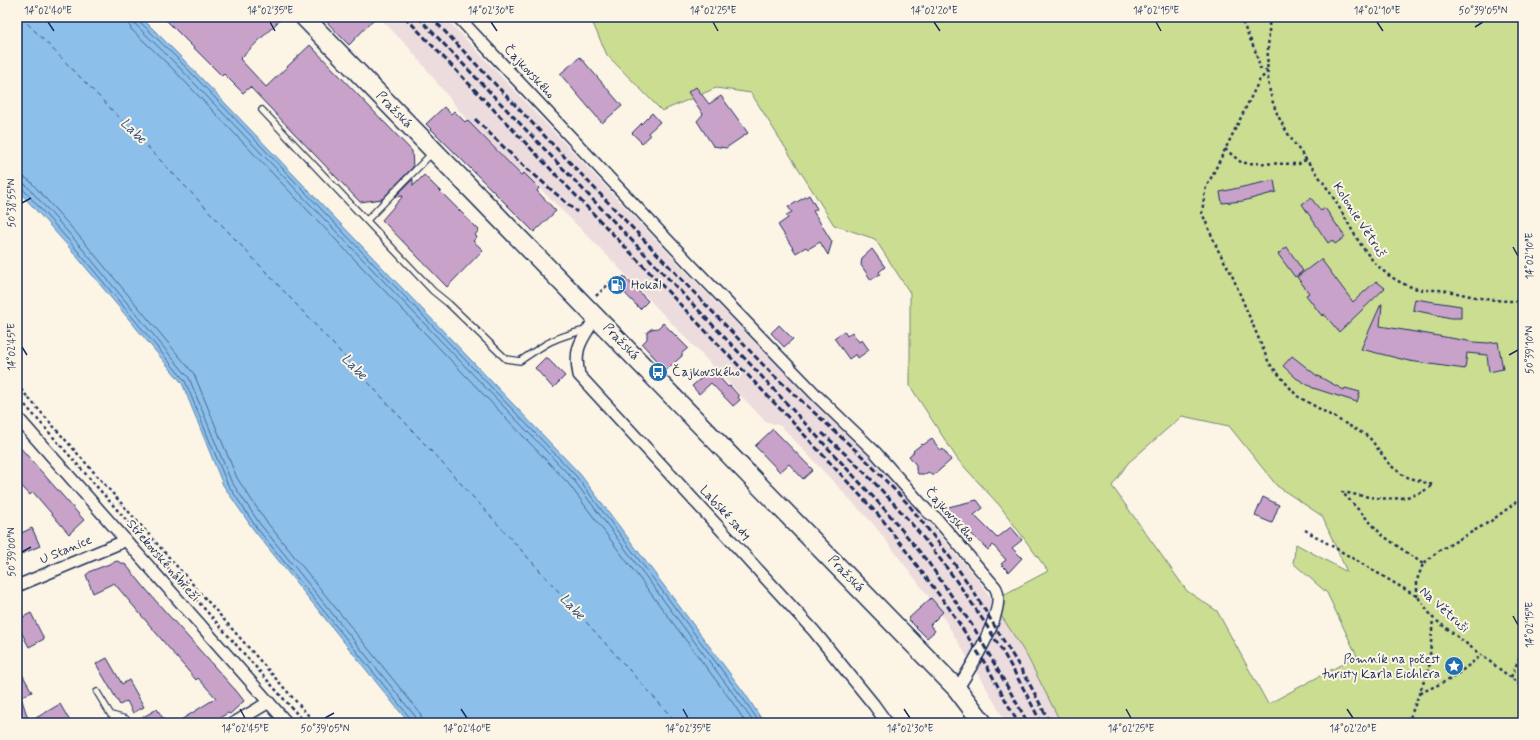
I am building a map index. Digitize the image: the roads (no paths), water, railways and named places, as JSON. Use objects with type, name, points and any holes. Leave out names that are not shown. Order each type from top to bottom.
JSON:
[{"type":"main road","name":"Pražská","points":[[304,17],[434,151],[590,317],[957,690],[983,723]]},
{"type":"street","name":"Čajkovského","points":[[458,17],[689,263],[823,402],[875,452],[928,512],[936,518],[995,587],[999,595],[995,615],[975,661],[957,690]]},
{"type":"street","name":"Labské sady","points":[[590,317],[578,345],[575,360],[579,375],[814,631],[887,723]]},
{"type":"street","name":"Střekovské nábřeží","points":[[17,417],[287,723]]},
{"type":"street","name":"U Stanice","points":[[17,586],[120,543],[125,539]]},
{"type":"street","points":[[234,723],[269,702]]},
{"type":"lane","points":[[262,110],[433,291],[449,304],[506,359],[520,361],[548,341],[562,335],[590,317]]},
{"type":"lane","points":[[367,220],[434,151]]},
{"type":"lane","points":[[97,692],[110,715],[126,719],[128,723]]},
{"type":"water","name":"Labe","points":[[17,17],[141,17],[580,474],[746,695],[764,723],[409,723],[253,529],[223,485],[182,383],[68,246],[17,189]]},
{"type":"railway","points":[[405,17],[785,414],[882,519],[949,608],[988,668],[1018,723]]},
{"type":"railway","points":[[418,17],[752,366],[888,513],[928,562],[974,628],[1028,723]]},
{"type":"railway","points":[[431,17],[771,373],[864,458],[908,504],[949,556],[972,589],[1027,679],[1050,723]]},
{"type":"railway","points":[[475,119],[516,159],[577,212]]},
{"type":"railway","points":[[822,433],[856,464],[888,497],[918,531],[946,567],[973,604],[997,643],[1041,723]]},
{"type":"place","name":"Hokal","points":[[617,285]]},
{"type":"place","name":"Čajkovského","points":[[658,372]]},
{"type":"place","name":"Pomník na počest turisty Karla Eichlera","points":[[1454,666]]}]
